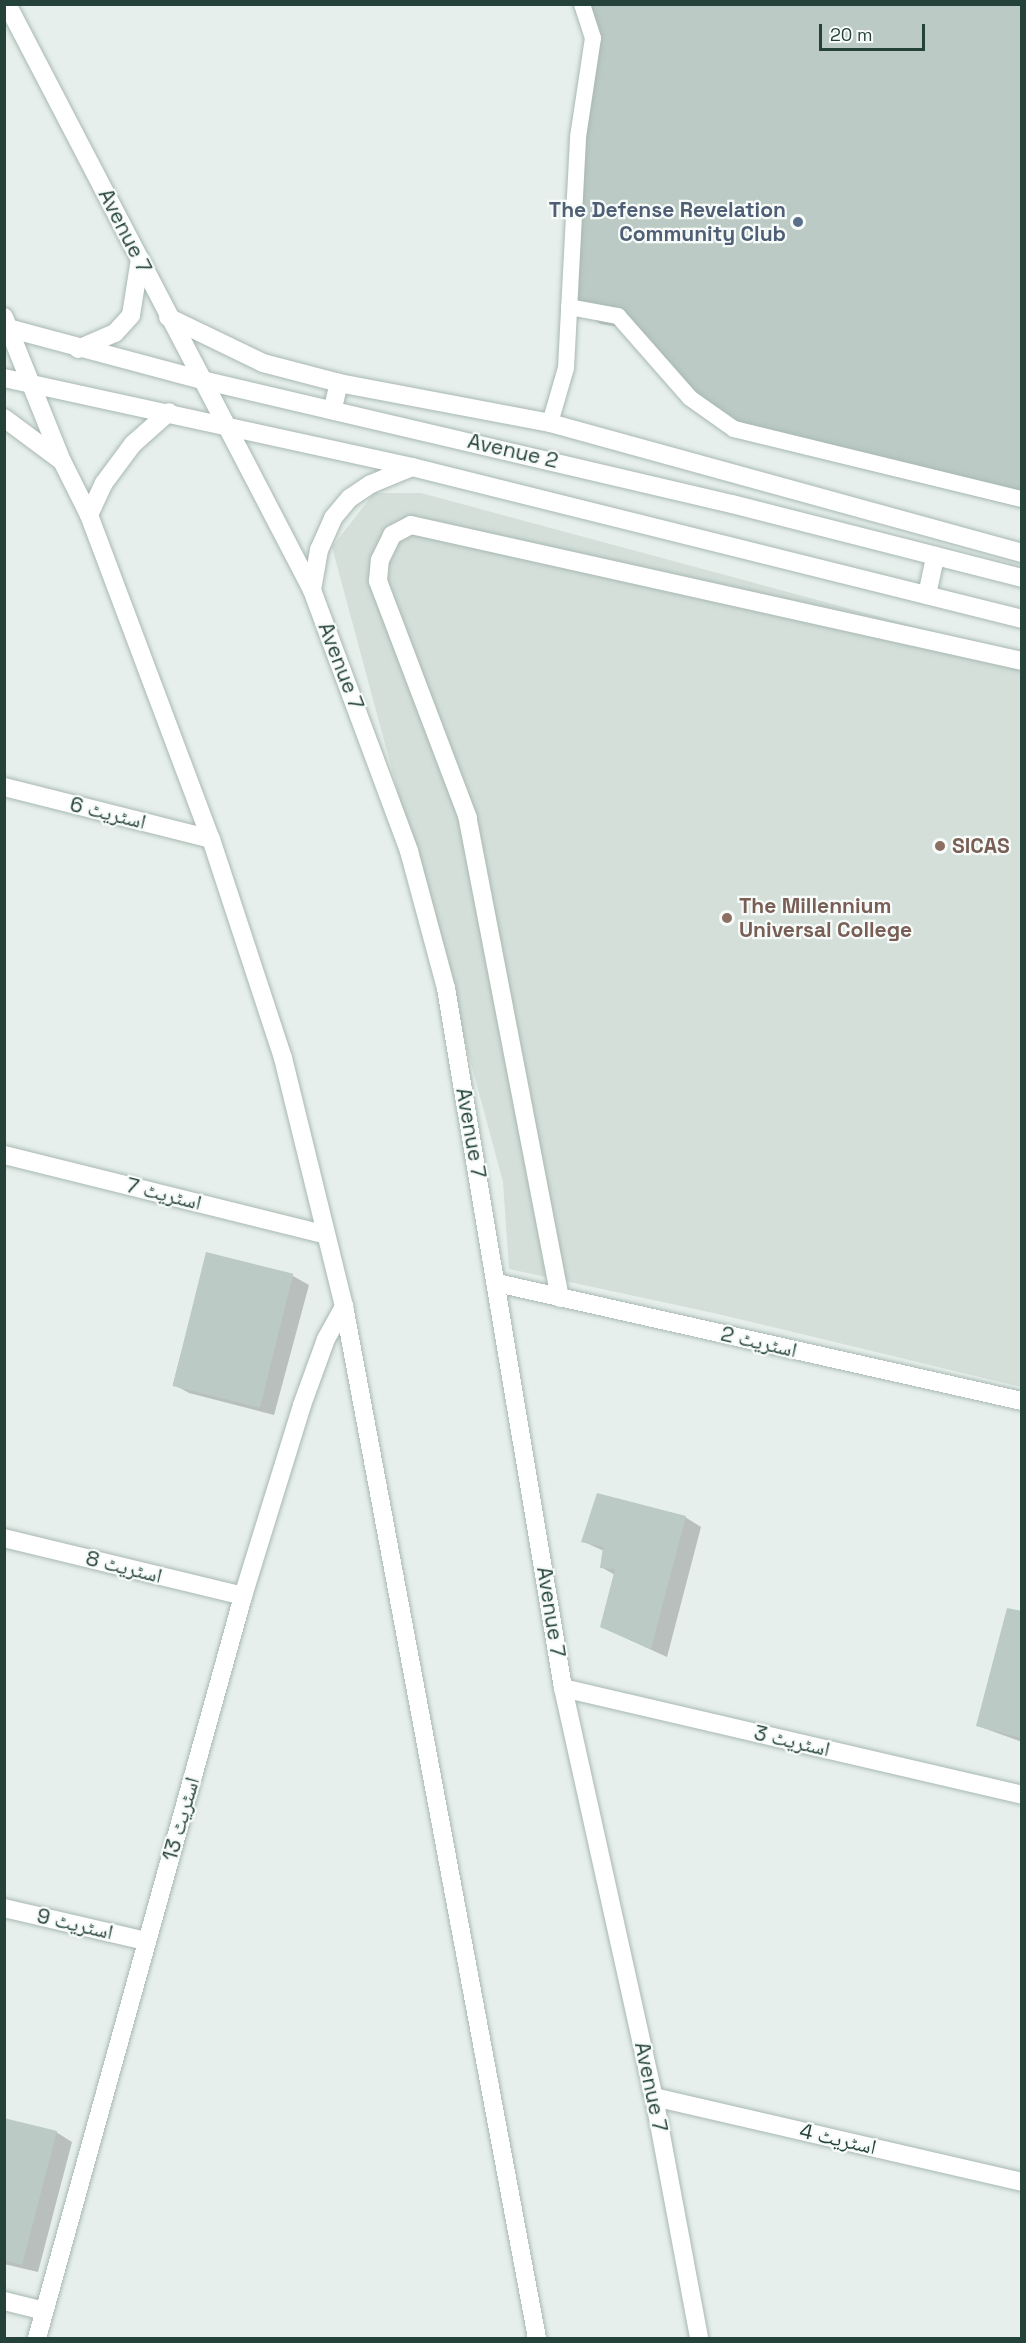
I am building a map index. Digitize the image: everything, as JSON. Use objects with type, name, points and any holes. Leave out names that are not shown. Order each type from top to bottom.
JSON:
[{"type":"main road","name":"Avenue 7","points":[[7,4],[312,590],[409,851],[446,988],[563,1688],[654,2097],[699,2338]]},
{"type":"main road","points":[[78,349],[115,333],[131,315],[141,260]]},
{"type":"main road","points":[[168,317],[263,363],[339,383],[550,423],[1022,553]]},
{"type":"main road","points":[[6,324],[62,461],[89,515],[212,839],[283,1058],[323,1234],[344,1306],[537,2338]]},
{"type":"main road","name":"Avenue 2","points":[[6,324],[78,349],[202,380],[333,408],[1022,578]]},
{"type":"main road","name":"Avenue 2","points":[[4,378],[169,412],[412,467],[1022,619]]},
{"type":"main road","points":[[333,408],[339,383]]},
{"type":"main road","points":[[89,515],[104,483],[133,444],[169,412]]},
{"type":"main road","points":[[4,418],[62,461]]},
{"type":"main road","points":[[312,590],[319,550],[333,518],[350,498],[370,484],[412,467]]},
{"type":"main road","points":[[560,1298],[468,818],[378,581],[380,560],[392,535],[411,525],[1022,661]]},
{"type":"main road","points":[[927,595],[935,556]]},
{"type":"main road","name":"اسٹریٹ 6","points":[[4,787],[212,839]]},
{"type":"main road","name":"اسٹریٹ 7","points":[[4,1155],[323,1234]]},
{"type":"main road","name":"اسٹریٹ 2","points":[[497,1283],[1022,1401]]},
{"type":"main road","name":"اسٹریٹ 13","points":[[37,2338],[243,1596],[302,1405],[326,1339],[344,1306]]},
{"type":"main road","name":"اسٹریٹ 8","points":[[4,1538],[243,1596]]},
{"type":"main road","name":"اسٹریٹ 3","points":[[563,1688],[1022,1795]]},
{"type":"main road","name":"اسٹریٹ 9","points":[[4,1908],[146,1941]]},
{"type":"main road","name":"اسٹریٹ 4","points":[[654,2097],[1022,2182]]},
{"type":"main road","points":[[4,2301],[44,2311]]},
{"type":"lane","points":[[550,423],[566,368],[578,137],[592,38],[582,4]]},
{"type":"lane","points":[[570,307],[618,316],[690,398],[734,429],[1022,499]]},
{"type":"shaded area","name":"The Millennium Universal College","points":[[374,493],[421,493],[1021,655],[1021,1387],[718,1314],[509,1269],[503,1182],[332,547]]},
{"type":"building","name":"The Defense Revelation Community Club","points":[[582,4],[1022,4],[1022,499],[734,429],[618,316],[569,307],[593,38]]},
{"type":"building","points":[[206,1252],[293,1274],[260,1408],[173,1386]]},
{"type":"building","points":[[597,1493],[686,1516],[651,1649],[600,1627],[615,1569],[600,1568],[603,1547],[581,1542]]},
{"type":"building","points":[[1007,1608],[1022,1611],[1022,1738],[976,1726]]},
{"type":"building","points":[[4,2118],[57,2131],[22,2265],[4,2260]]},
{"type":"place","name":"The Defense Revelation Community Club","points":[[798,222]]},
{"type":"place","name":"SICAS","points":[[940,846]]},
{"type":"place","name":"The Millennium Universal College","points":[[727,918]]}]
